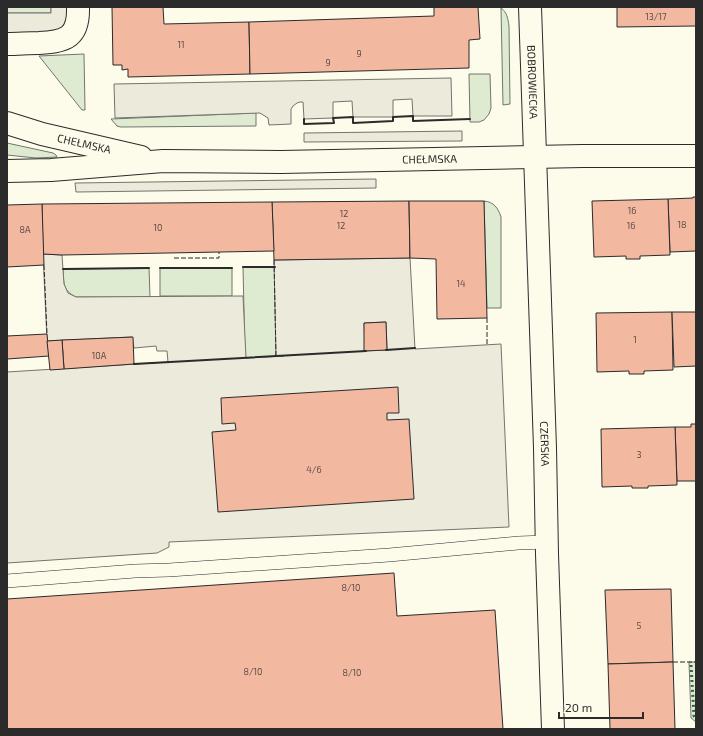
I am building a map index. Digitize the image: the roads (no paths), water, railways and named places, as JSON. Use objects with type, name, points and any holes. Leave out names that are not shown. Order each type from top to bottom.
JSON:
[{"type":"street","points":[[7,44],[53,43],[63,40],[71,35],[75,30],[78,23],[78,7]]},
{"type":"street","name":"BOBROWIECKA","points":[[530,7],[535,158]]},
{"type":"street","name":"CHEŁMSKA","points":[[7,123],[42,134],[163,162]]},
{"type":"street","name":"CHEŁMSKA","points":[[7,171],[51,170],[163,162],[281,162],[696,156]]},
{"type":"street","name":"CZERSKA","points":[[535,158],[553,729]]},
{"type":"lane","points":[[7,581],[135,571],[389,555],[518,543],[547,542]]}]
